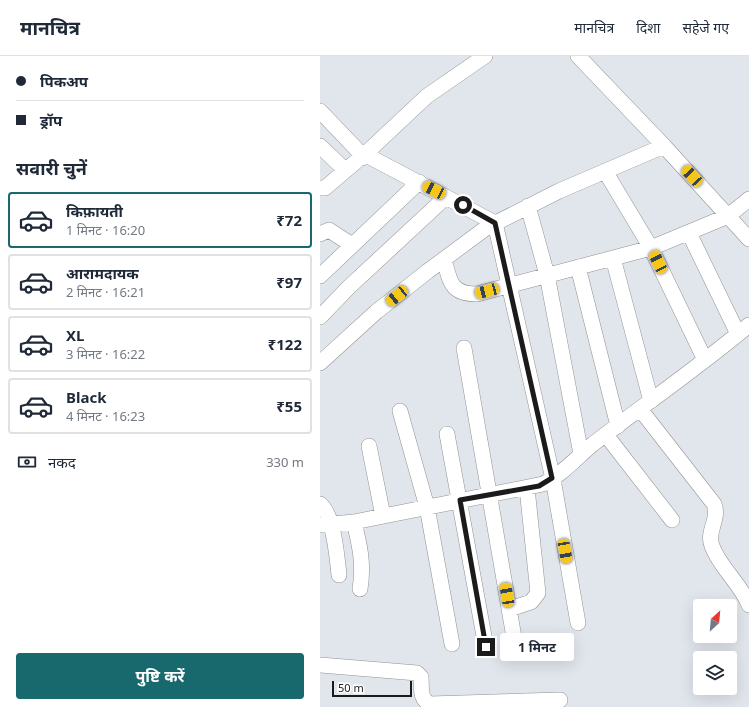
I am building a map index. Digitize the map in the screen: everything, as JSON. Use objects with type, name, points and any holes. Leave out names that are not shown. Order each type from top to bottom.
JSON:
[{"type":"street","points":[[320,189],[325,188],[363,156],[427,96],[485,56]]},
{"type":"street","points":[[578,56],[664,146],[749,239]]},
{"type":"street","points":[[320,111],[363,156],[375,159],[495,223]]},
{"type":"street","points":[[320,146],[345,170]]},
{"type":"street","points":[[320,363],[376,312],[444,259],[495,223],[528,206],[664,146]]},
{"type":"street","points":[[605,171],[651,248],[705,360]]},
{"type":"street","points":[[320,276],[419,182]]},
{"type":"street","points":[[320,317],[349,287],[446,197]]},
{"type":"street","points":[[444,259],[450,283],[457,290],[465,294],[477,294],[651,248],[728,216],[749,199]]},
{"type":"street","points":[[528,206],[547,275],[581,454]]},
{"type":"street","points":[[495,223],[552,478],[578,623]]},
{"type":"street","points":[[320,234],[329,230],[352,245]]},
{"type":"street","points":[[326,525],[354,522],[543,484],[744,329],[689,233]]},
{"type":"street","points":[[613,258],[646,405],[714,504],[716,518],[710,535],[713,548],[749,605]]},
{"type":"street","points":[[578,267],[618,426]]},
{"type":"street","points":[[464,348],[516,649]]},
{"type":"street","points":[[400,411],[427,507],[452,644]]},
{"type":"street","points":[[447,434],[486,647]]},
{"type":"street","points":[[606,435],[672,520]]},
{"type":"street","points":[[368,446],[383,516]]},
{"type":"street","points":[[510,609],[531,602],[538,593],[527,488]]},
{"type":"street","points":[[320,504],[324,507],[326,525],[340,575]]},
{"type":"street","points":[[354,522],[361,548],[363,564],[360,589]]},
{"type":"street","points":[[320,664],[417,673],[421,676],[422,697],[425,702],[430,704],[560,700]]},
{"type":"route","points":[[463,205],[495,223],[552,478],[548,482],[539,486],[460,500],[486,647]]}]
